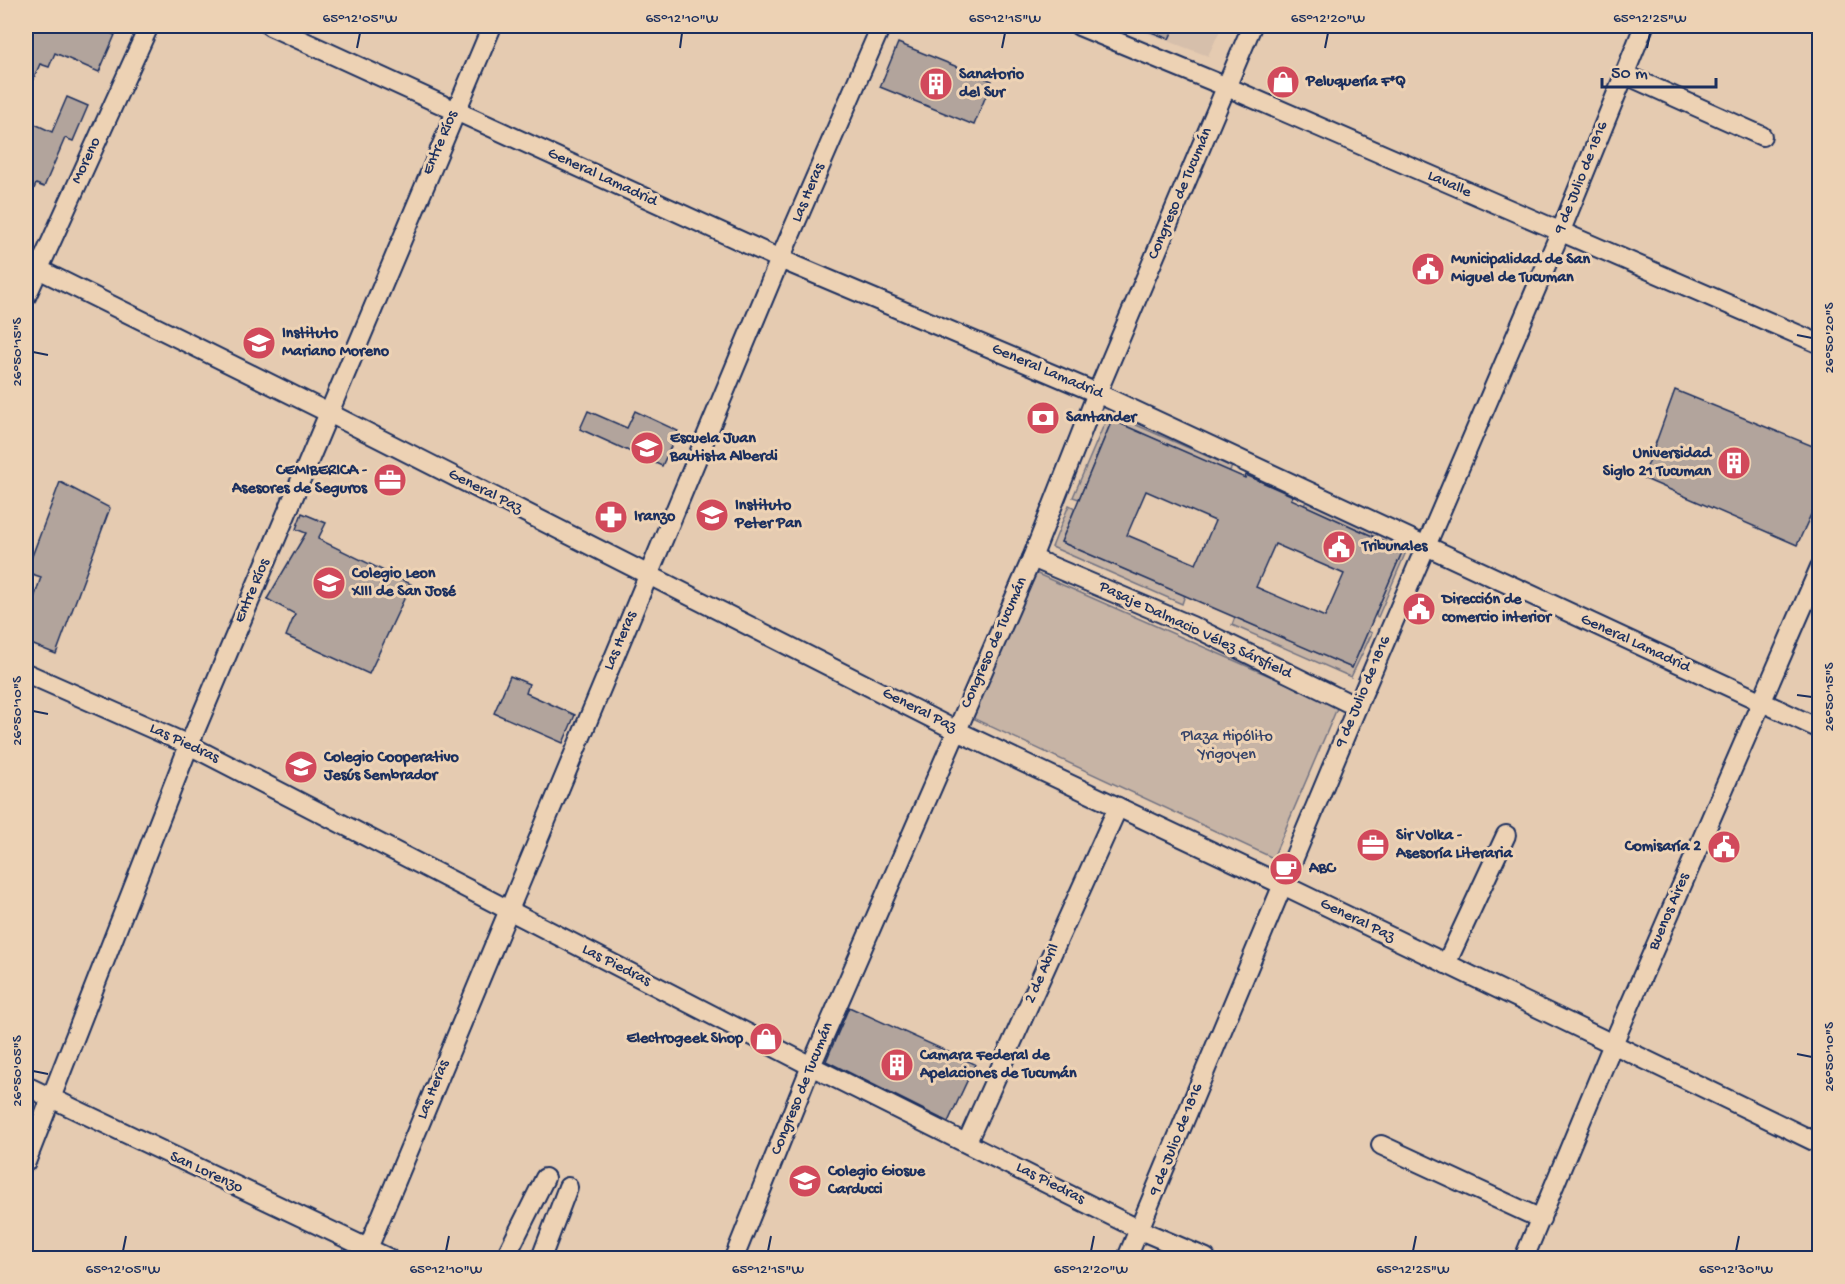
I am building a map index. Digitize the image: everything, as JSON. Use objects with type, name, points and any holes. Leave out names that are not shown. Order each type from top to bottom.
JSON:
[{"type":"street","name":"Moreno","points":[[26,297],[32,266],[149,26]]},
{"type":"street","name":"General Lamadrid","points":[[270,26],[780,259],[1097,393],[1820,729]]},
{"type":"street","name":"Entre Ríos","points":[[26,1162],[189,745],[327,412],[492,26]]},
{"type":"street","name":"Las Heras","points":[[366,1254],[780,259],[881,26]]},
{"type":"street","name":"Lavalle","points":[[1079,26],[1227,87],[1820,344]]},
{"type":"street","name":"Congreso de Tucumán","points":[[734,1258],[811,1066],[1032,558],[1097,393],[1252,26]]},
{"type":"street","name":"9 de Julio de 1816","points":[[1127,1258],[1357,707],[1560,233],[1644,26]]},
{"type":"street","points":[[1624,74],[1762,135]]},
{"type":"street","name":"General Paz","points":[[32,266],[327,412],[957,731],[1820,1144]]},
{"type":"street","name":"Pasaje Dalmacio Vélez Sársfield","points":[[1032,558],[1192,626],[1357,707]]},
{"type":"street","name":"Buenos Aires","points":[[1524,1258],[1613,1044],[1820,567]]},
{"type":"street","name":"Las Piedras","points":[[26,673],[189,745],[811,1066],[1140,1230],[1206,1258]]},
{"type":"street","name":"2 de Abril","points":[[967,1142],[1118,807]]},
{"type":"street","points":[[1446,964],[1506,835]]},
{"type":"street","name":"San Lorenzo","points":[[26,1086],[366,1254],[388,1258]]},
{"type":"street","points":[[1381,1145],[1541,1219]]},
{"type":"street","points":[[505,1258],[545,1178]]},
{"type":"street","points":[[541,1258],[568,1187]]},
{"type":"shaded area","points":[[1128,26],[1222,26],[1208,56]]},
{"type":"green space","points":[[1109,413],[1232,467],[1229,472],[1112,420],[1079,499],[1073,497]]},
{"type":"green space","points":[[1307,500],[1408,547],[1378,617],[1375,615],[1403,550],[1304,505]]},
{"type":"green space","points":[[1069,505],[1075,508],[1061,542],[1185,595],[1182,604],[1052,547]]},
{"type":"green space","name":"Plaza Hipólito Yrigoyen","points":[[1033,572],[1338,706],[1273,858],[966,715]]},
{"type":"green space","points":[[1235,617],[1352,668],[1368,631],[1372,633],[1351,677],[1232,625]]},
{"type":"building","points":[[26,26],[92,26],[115,35],[99,72],[55,53],[49,67],[40,64],[26,96]]},
{"type":"building","points":[[1136,26],[1175,26],[1169,39]]},
{"type":"building","name":"Sanatorio del Sur","points":[[898,43],[992,81],[974,125],[880,87]]},
{"type":"building","points":[[67,97],[88,106],[73,141],[65,138],[44,187],[36,184],[26,208],[26,120],[52,132]]},
{"type":"building","name":"Universidad Siglo 21 Tucuman","points":[[1675,390],[1820,449],[1820,495],[1797,545],[1643,478]]},
{"type":"building","name":"Escuela Juan Bautista Alberdi","points":[[588,411],[627,428],[635,411],[678,431],[662,466],[580,429]]},
{"type":"building","name":"Tribunales","points":[[1112,420],[1245,478],[1246,475],[1293,496],[1291,499],[1403,550],[1352,668],[1061,542]],"holes":[[[1146,491],[1215,521],[1196,564],[1127,535]],[[1275,544],[1344,574],[1325,617],[1256,587]]]},
{"type":"building","points":[[60,482],[110,508],[56,654],[26,642],[26,623],[41,577],[26,572]]},
{"type":"building","points":[[302,513],[326,523],[318,539],[411,584],[369,674],[286,636],[295,614],[267,599],[306,533],[296,529]]},
{"type":"building","points":[[510,676],[529,684],[526,693],[575,715],[563,743],[494,713]]},
{"type":"building","name":"Camara Federal de Apelaciones de Tucumán","points":[[849,1007],[975,1064],[948,1122],[826,1061]]},
{"type":"place","name":"Peluquería F*Q","points":[[1283,82]]},
{"type":"place","name":"Sanatorio del Sur","points":[[936,84]]},
{"type":"place","name":"Municipalidad de San Miguel de Tucuman","points":[[1428,269]]},
{"type":"place","name":"Instituto Mariano Moreno","points":[[259,343]]},
{"type":"place","name":"Santander","points":[[1043,418]]},
{"type":"place","name":"Escuela Juan Bautista Alberdi","points":[[647,448]]},
{"type":"place","name":"Universidad Siglo 21 Tucuman","points":[[1734,463]]},
{"type":"place","name":"CEMIBERICA - Asesores de Seguros","points":[[390,480]]},
{"type":"place","name":"Instituto Peter Pan","points":[[712,515]]},
{"type":"place","name":"Iranzo","points":[[611,517]]},
{"type":"place","name":"Tribunales","points":[[1339,547]]},
{"type":"place","name":"Colegio Leon XIII de San José","points":[[329,583]]},
{"type":"place","name":"Dirección de comercio interior","points":[[1419,609]]},
{"type":"place","name":"Colegio Cooperativo Jesús Sembrador","points":[[301,767]]},
{"type":"place","name":"Sir Volka - Asesoría Literaria","points":[[1373,845]]},
{"type":"place","name":"Comisaría 2","points":[[1724,847]]},
{"type":"place","name":"ABC","points":[[1286,869]]},
{"type":"place","name":"Electrogeek Shop","points":[[766,1039]]},
{"type":"place","name":"Camara Federal de Apelaciones de Tucumán","points":[[897,1065]]},
{"type":"place","name":"Colegio Giosue Carducci","points":[[805,1181]]}]
